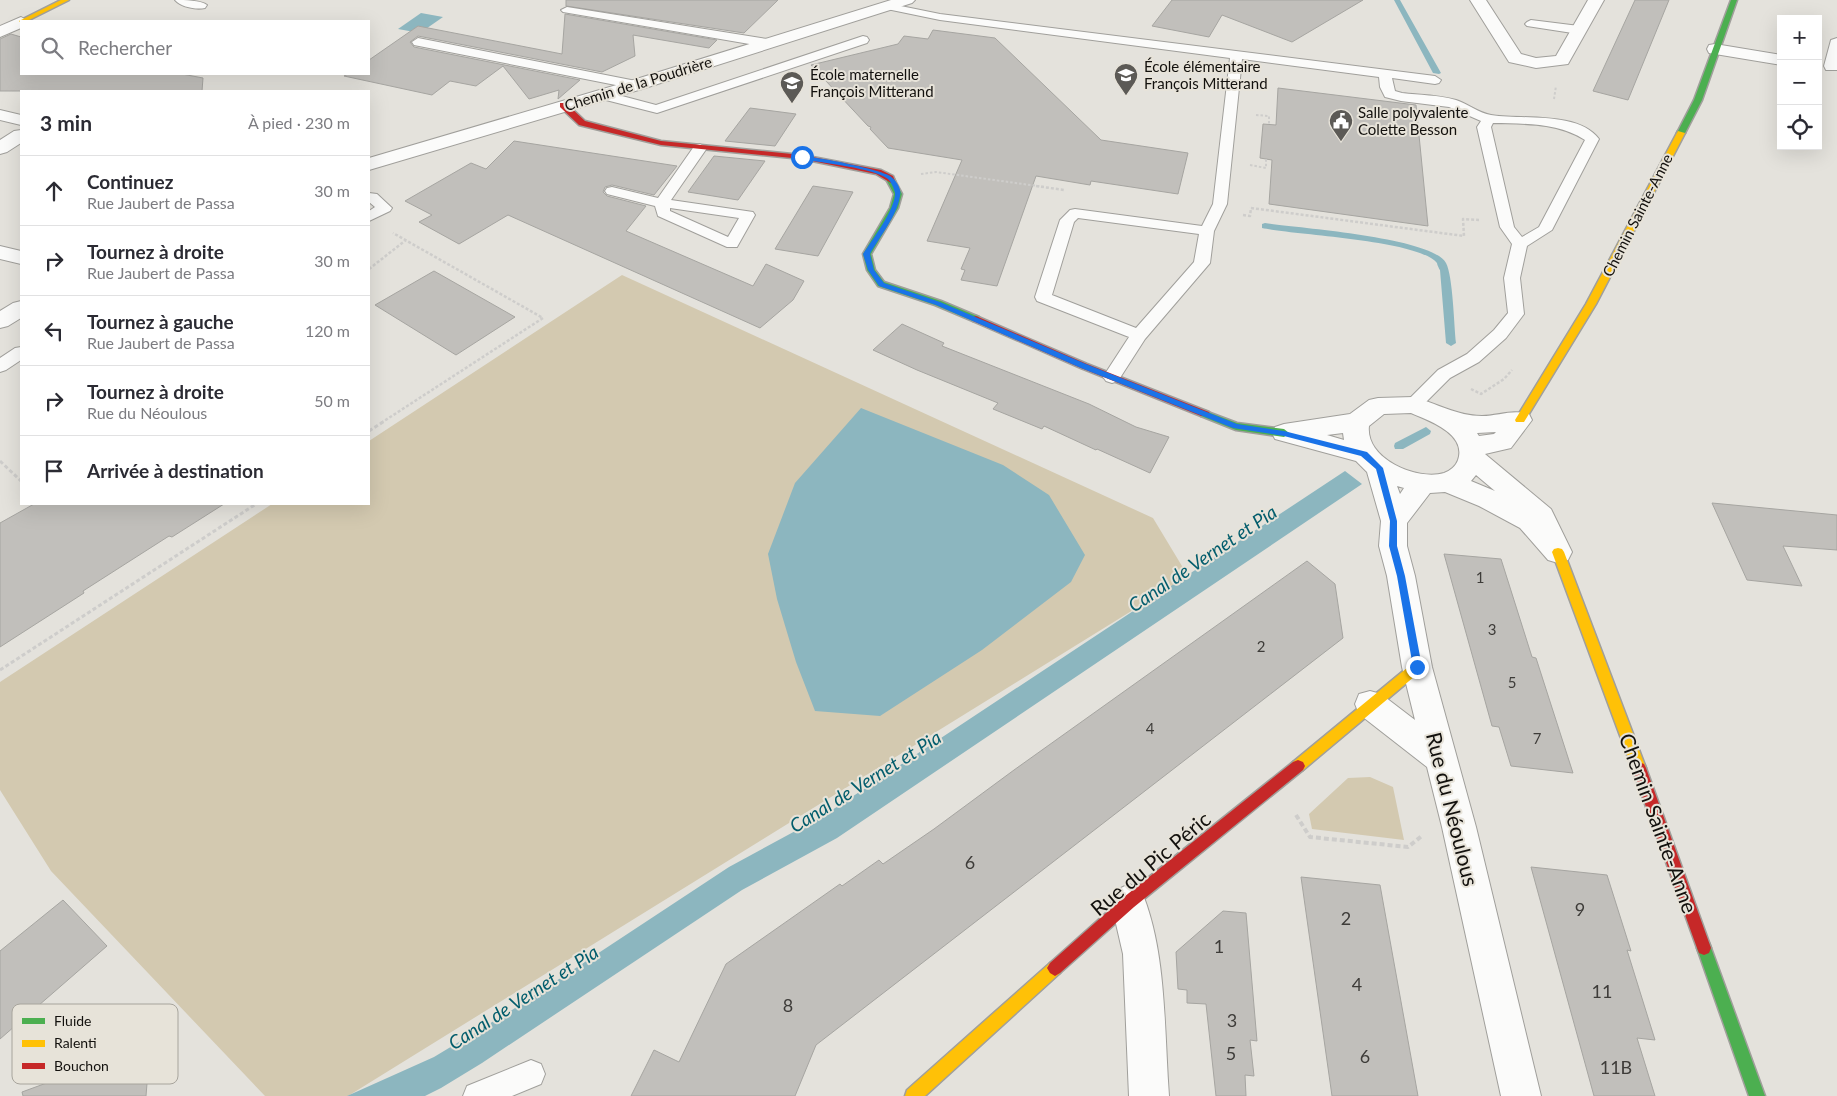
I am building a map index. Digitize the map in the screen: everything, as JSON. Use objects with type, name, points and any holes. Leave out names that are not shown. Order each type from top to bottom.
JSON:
[{"type":"street","points":[[26,20],[66,0]]},
{"type":"street","points":[[183,0],[199,5]]},
{"type":"street","name":"Chemin de la Poudrière","points":[[370,164],[563,105],[604,95],[908,0]]},
{"type":"street","points":[[1478,0],[1516,58],[1536,63],[1562,60],[1596,0]]},
{"type":"street","name":"Chemin Sainte-Anne","points":[[1734,0],[1698,100],[1591,304],[1520,420],[1502,442],[1472,452],[1542,516],[1558,552],[1662,829],[1757,1096]]},
{"type":"street","points":[[0,32],[20,23]]},
{"type":"street","points":[[1829,65],[1837,43]]},
{"type":"street","points":[[1715,49],[1777,59]]},
{"type":"street","points":[[563,105],[582,123],[662,143],[802,157],[878,172],[890,178],[898,194],[894,208],[866,254],[871,270],[881,284],[938,303],[1112,377],[1236,426],[1284,433],[1372,461],[1400,478],[1435,483]]},
{"type":"street","points":[[0,115],[20,120]]},
{"type":"street","points":[[0,252],[20,258]]},
{"type":"street","points":[[0,321],[20,309]]},
{"type":"street","points":[[1284,433],[1357,422],[1378,406],[1413,405],[1447,418],[1481,425],[1520,420]]},
{"type":"street","points":[[1394,521],[1435,483],[1465,473],[1472,452],[1462,431],[1447,418]]},
{"type":"street","points":[[1357,422],[1356,438],[1372,461]]},
{"type":"street","name":"Rue du Néoulous","points":[[1372,461],[1394,521],[1393,546],[1401,576],[1417,667],[1439,757],[1459,827],[1521,1096]]},
{"type":"street","name":"Chemin Sainte-Anne","points":[[1435,483],[1488,499],[1530,521],[1558,552]]},
{"type":"street","name":"Rue du Pic Péric","points":[[924,1092],[1130,902],[1417,667]]},
{"type":"street","points":[[1370,704],[1439,757]]},
{"type":"street","points":[[1130,902],[1141,954],[1149,1096]]},
{"type":"lane","points":[[886,6],[940,18],[1435,80]]},
{"type":"lane","points":[[568,10],[767,44]]},
{"type":"lane","points":[[1532,24],[1579,30]]},
{"type":"lane","points":[[604,95],[657,109],[863,40]]},
{"type":"lane","points":[[418,42],[636,85]]},
{"type":"lane","points":[[1112,377],[1139,335],[1202,263],[1207,231],[1220,204],[1236,55]]},
{"type":"lane","points":[[1385,74],[1386,87],[1390,94],[1401,98],[1452,103],[1488,119],[1556,124],[1581,130],[1592,139],[1545,230],[1520,244],[1512,278],[1516,314],[1500,334],[1473,358],[1444,374],[1413,405]]},
{"type":"lane","points":[[1488,119],[1484,127],[1507,227],[1520,244]]},
{"type":"lane","points":[[612,191],[662,203],[748,215],[732,244],[663,213],[662,203],[700,148]]},
{"type":"lane","points":[[370,196],[386,208],[370,216]]},
{"type":"lane","points":[[1139,335],[1043,297],[1066,220],[1075,213],[1207,231]]},
{"type":"lane","points":[[0,366],[20,353]]},
{"type":"lane","points":[[478,1096],[531,1074]]},
{"type":"path","points":[[1556,124],[1551,111],[1562,60]]},
{"type":"path","points":[[1220,204],[1464,236],[1463,219],[1507,222]]},
{"type":"path","points":[[370,430],[543,318],[391,232]]},
{"type":"path","points":[[370,268],[406,240]]},
{"type":"path","points":[[1444,374],[1481,394],[1504,379],[1517,365]]},
{"type":"path","points":[[0,461],[20,480]]},
{"type":"path","points":[[0,670],[254,505]]},
{"type":"path","points":[[1276,784],[1310,836],[1408,847],[1428,830],[1459,827]]},
{"type":"shaded area","points":[[622,275],[1153,518],[1188,576],[348,1096],[265,1096],[51,871],[0,790],[0,682],[270,505],[370,505],[370,440]]},
{"type":"shaded area","points":[[1370,777],[1393,787],[1404,840],[1312,829],[1309,814],[1348,778]]},
{"type":"water","points":[[421,13],[443,17],[420,33],[398,29]]},
{"type":"water","points":[[861,408],[1003,465],[1049,495],[1085,555],[1071,582],[982,650],[880,716],[815,711],[796,662],[777,599],[768,554],[795,483]]},
{"type":"water","name":"Canal de Vernet et Pia","points":[[1345,471],[1362,484],[837,838],[742,890],[482,1063],[425,1096],[347,1096],[434,1057],[512,1010],[729,867],[823,816]]},
{"type":"building","points":[[566,0],[778,0],[744,33],[566,6]]},
{"type":"building","points":[[1172,0],[1363,0],[1292,42],[1222,15],[1209,37],[1152,26]]},
{"type":"building","points":[[1635,0],[1669,0],[1628,100],[1593,91]]},
{"type":"building","points":[[565,14],[717,40],[709,48],[633,35],[635,56],[602,72],[418,36],[410,42],[414,47],[580,80],[558,99],[559,90],[529,99],[503,66],[476,86],[450,81],[432,95],[344,76],[370,75],[370,59],[418,26],[562,54]]},
{"type":"building","points":[[933,30],[995,38],[1101,140],[1188,153],[1178,194],[1091,181],[1090,185],[1036,176],[997,286],[961,280],[965,270],[961,269],[970,248],[927,241],[962,160],[888,148],[870,129],[871,127],[811,65],[898,44],[904,36],[928,39]]},
{"type":"building","points":[[11,34],[20,37],[20,75],[187,75],[203,78],[202,90],[0,91],[0,39]]},
{"type":"building","name":"Salle polyvalente Colette Besson","points":[[1278,88],[1416,105],[1428,226],[1269,204],[1272,160],[1260,158],[1263,124],[1276,125]]},
{"type":"building","points":[[750,108],[796,114],[775,146],[725,141]]},
{"type":"building","points":[[514,141],[677,166],[654,195],[612,185],[605,187],[603,192],[607,196],[646,206],[626,231],[753,286],[766,264],[804,281],[793,300],[760,328],[508,215],[459,244],[419,222],[432,215],[405,201],[471,163],[486,169]]},
{"type":"building","points":[[714,156],[765,161],[738,200],[688,192]]},
{"type":"building","points":[[813,186],[853,192],[818,256],[775,249]]},
{"type":"building","points":[[434,271],[515,317],[456,355],[375,305]]},
{"type":"building","points":[[902,324],[944,343],[942,346],[1089,404],[1136,427],[1169,437],[1150,473],[1044,426],[1042,429],[993,409],[998,403],[873,350]]},
{"type":"building","points":[[1712,503],[1837,515],[1837,550],[1783,546],[1802,586],[1747,580]]},
{"type":"building","points":[[32,505],[222,505],[172,537],[169,536],[0,647],[0,523]]},
{"type":"building","points":[[1444,554],[1501,559],[1532,657],[1536,658],[1573,773],[1511,766],[1499,727],[1492,726]]},
{"type":"building","points":[[1307,561],[1335,584],[1343,638],[816,1045],[795,1096],[631,1096],[654,1050],[679,1062],[726,964],[840,884],[842,886],[879,860],[883,864],[934,829]]},
{"type":"building","points":[[1531,867],[1607,875],[1631,951],[1627,950],[1655,1040],[1637,1038],[1655,1096],[1594,1096]]},
{"type":"building","points":[[1301,877],[1380,885],[1418,1096],[1332,1096]]},
{"type":"building","points":[[63,900],[107,946],[40,1004],[12,1004],[12,1029],[0,1039],[0,951]]},
{"type":"building","points":[[1223,911],[1246,913],[1257,1041],[1250,1040],[1254,1076],[1245,1075],[1246,1096],[1216,1096],[1206,1004],[1187,1003],[1187,990],[1178,989],[1176,952]]},
{"type":"building","points":[[44,1084],[147,1084],[146,1096],[23,1096],[22,1092]]},
{"type":"waterway","points":[[1397,0],[1437,73]]},
{"type":"waterway","points":[[1265,226],[1384,242],[1427,253],[1439,260],[1444,270],[1451,343]]},
{"type":"waterway","points":[[1399,446],[1426,431]]},
{"type":"traffic: fast","points":[[1681,133],[1698,100],[1734,0]]},
{"type":"traffic: fast","points":[[891,181],[898,194],[894,208],[867,254],[871,270],[881,284],[938,303],[976,319]]},
{"type":"traffic: fast","points":[[1205,414],[1236,426],[1284,433]]},
{"type":"traffic: fast","points":[[1704,948],[1757,1096]]},
{"type":"traffic: slow","points":[[24,20],[66,0]]},
{"type":"traffic: slow","points":[[1520,420],[1591,304],[1681,133]]},
{"type":"traffic: slow","points":[[1558,552],[1639,768]]},
{"type":"traffic: slow","points":[[1298,766],[1417,667]]},
{"type":"traffic: slow","points":[[913,1096],[1055,968]]},
{"type":"traffic: jam","points":[[563,105],[582,123],[661,143],[802,157],[878,172],[890,178],[891,181]]},
{"type":"traffic: jam","points":[[976,319],[1084,366],[1205,414]]},
{"type":"traffic: jam","points":[[1055,968],[1129,902],[1298,766]]},
{"type":"traffic: jam","points":[[1639,768],[1704,948]]},
{"type":"place","name":"École élémentaire François Mitterand","points":[[1126,96]]},
{"type":"place","name":"École maternelle François Mitterand","points":[[792,104]]},
{"type":"place","name":"Salle polyvalente Colette Besson","points":[[1341,142]]},
{"type":"route","points":[[802,157],[878,172],[890,178],[896,186],[898,194],[894,208],[866,254],[871,270],[881,284],[938,303],[1084,366],[1236,426],[1284,433],[1364,454],[1379,468],[1394,521],[1393,546],[1401,576],[1417,667]]}]
